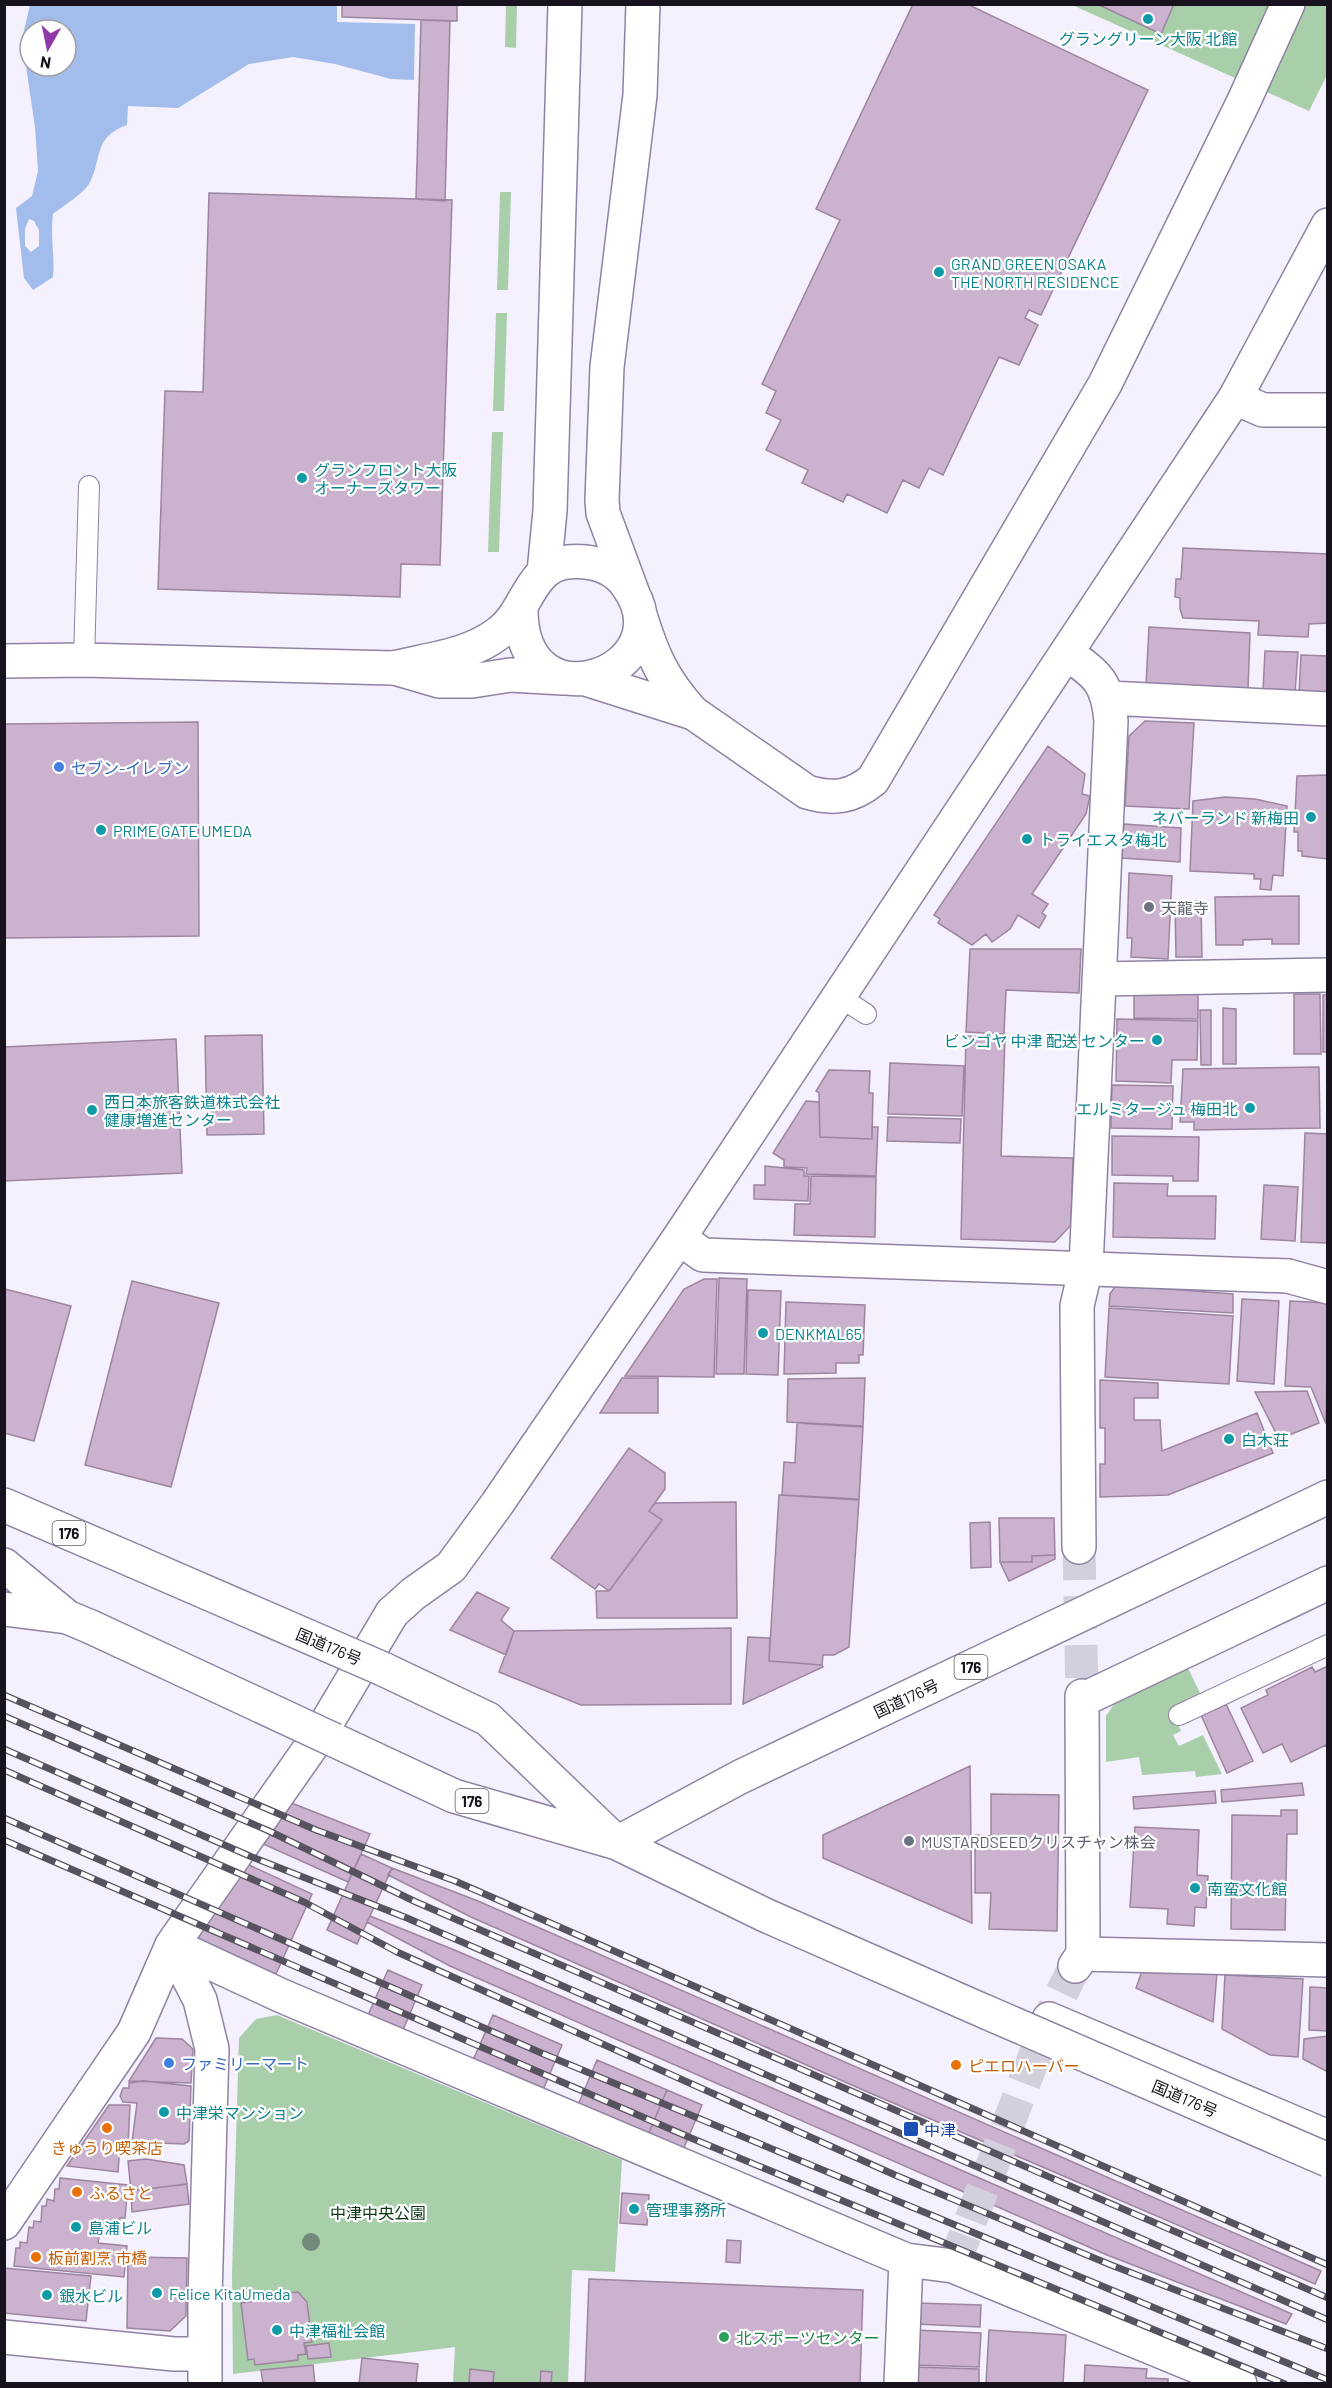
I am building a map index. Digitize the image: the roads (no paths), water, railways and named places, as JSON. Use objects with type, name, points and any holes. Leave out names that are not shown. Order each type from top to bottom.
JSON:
[{"type":"main road","points":[[544,573],[550,499],[565,4]]},
{"type":"main road","points":[[643,4],[640,95],[607,368],[603,513],[637,604],[650,649],[668,684],[692,712],[807,792],[824,797],[841,797],[858,792],[873,780],[1105,384],[1243,103],[1288,4]]},
{"type":"main road","points":[[4,2223],[134,2032],[172,1945],[320,1734],[392,1613],[413,1594],[451,1567],[497,1504],[679,1238],[853,1005],[1067,654],[1235,398],[1328,225]]},
{"type":"main road","points":[[1235,398],[1263,410],[1328,410]]},
{"type":"main road","points":[[4,661],[84,660],[393,668],[440,681],[472,681],[510,675],[575,679],[608,673],[626,659],[637,638],[637,604],[621,576],[603,566],[584,560],[563,563],[544,573],[530,588],[521,607],[502,631],[471,650],[393,668]]},
{"type":"main road","points":[[521,607],[521,630],[529,651],[544,668],[692,712]]},
{"type":"main road","points":[[1067,654],[1089,668],[1106,689],[1111,722],[1086,1267],[1077,1306],[1079,1547]]},
{"type":"main road","points":[[1109,698],[1328,709]]},
{"type":"main road","points":[[1099,979],[1328,975]]},
{"type":"main road","points":[[679,1238],[703,1255],[1288,1276],[1328,1271]]},
{"type":"main road","points":[[1288,1276],[1328,1287]]},
{"type":"main road","name":"国道176号","points":[[617,1843],[740,1777],[1328,1497]]},
{"type":"main road","name":"国道176号","points":[[4,1505],[383,1669],[488,1719],[617,1843]]},
{"type":"main road","name":"国道176号","points":[[4,1565],[79,1622],[454,1796],[617,1843],[765,1915],[1328,2160]]},
{"type":"main road","points":[[1328,1583],[1082,1698],[1079,1960],[1328,1960]]},
{"type":"main road","name":"176","points":[[4,1609],[79,1622]]},
{"type":"main road","points":[[172,1945],[282,1996],[906,2260],[952,2266],[1240,2384]]},
{"type":"main road","points":[[4,2337],[174,2354],[205,2369],[212,2049],[200,2000],[172,1945]]},
{"type":"main road","points":[[1049,2019],[1328,2137]]},
{"type":"main road","points":[[901,2384],[906,2260]]},
{"type":"lane","points":[[84,660],[89,486]]},
{"type":"lane","points":[[1179,1715],[1328,1645]]},
{"type":"water","points":[[30,5],[337,5],[337,22],[415,24],[414,80],[391,79],[335,64],[293,57],[249,64],[178,108],[128,106],[127,125],[116,130],[104,142],[90,182],[79,195],[53,214],[53,277],[33,290],[24,278],[16,208],[32,196],[38,171],[35,127],[28,78],[78,78],[78,18],[27,18]],"holes":[[[29,219],[34,221],[39,230],[39,246],[31,252],[25,246],[25,229]]]},
{"type":"tunnel","points":[[1079,1547],[1082,1696]]},
{"type":"tunnel","points":[[953,2266],[1049,2019],[1075,1966]]},
{"type":"railway","points":[[4,1695],[316,1830],[455,1881],[1328,2265]]},
{"type":"railway","points":[[4,1716],[269,1831],[416,1902],[1328,2298]]},
{"type":"railway","points":[[4,1749],[252,1857],[407,1918],[1328,2320]]},
{"type":"railway","points":[[4,1770],[304,1902],[397,1952],[895,2175],[1111,2265],[1328,2349]]},
{"type":"railway","points":[[4,1818],[539,2052],[1328,2380]]},
{"type":"railway","points":[[4,1840],[691,2138],[1285,2384]]},
{"type":"place","name":"グラングリーン大阪 北館","points":[[1148,19]]},
{"type":"place","name":"GRAND GREEN OSAKA THE NORTH RESIDENCE","points":[[939,272]]},
{"type":"place","name":"グランフロント大阪 オーナーズタワー","points":[[302,478]]},
{"type":"place","name":"セブン-イレブン","points":[[59,767]]},
{"type":"place","name":"ネバーランド 新梅田","points":[[1311,817]]},
{"type":"place","name":"PRIME GATE UMEDA","points":[[101,830]]},
{"type":"place","name":"トライエスタ梅北","points":[[1027,839]]},
{"type":"place","name":"天龍寺","points":[[1149,907]]},
{"type":"place","name":"ビンゴヤ 中津 配送 センター","points":[[1157,1040]]},
{"type":"place","name":"エルミタージュ 梅田北","points":[[1250,1108]]},
{"type":"place","name":"西日本旅客鉄道株式会社 健康増進センター","points":[[92,1110]]},
{"type":"place","name":"DENKMAL65","points":[[763,1333]]},
{"type":"place","name":"白木荘","points":[[1229,1439]]},
{"type":"place","name":"MUSTARDSEEDクリスチャン株会","points":[[909,1841]]},
{"type":"place","name":"南蛮文化館","points":[[1195,1888]]},
{"type":"place","name":"ファミリーマート","points":[[169,2063]]},
{"type":"place","name":"ピエロハーバー","points":[[956,2065]]},
{"type":"place","name":"中津栄マンション","points":[[164,2112]]},
{"type":"place","name":"きゅうり喫茶店","points":[[107,2128]]},
{"type":"place","name":"中津","points":[[911,2129]]},
{"type":"place","name":"ふるさと","points":[[77,2192]]},
{"type":"place","name":"管理事務所","points":[[634,2209]]},
{"type":"place","name":"島浦ビル","points":[[76,2227]]},
{"type":"place","name":"板前割烹 市橋","points":[[36,2257]]},
{"type":"place","name":"Felice KitaUmeda","points":[[157,2293]]},
{"type":"place","name":"銀水ビル","points":[[47,2295]]},
{"type":"place","name":"中津福祉会館","points":[[277,2330]]},
{"type":"place","name":"北スポーツセンター","points":[[724,2337]]},
{"type":"park label","name":"中津中央公園","points":[[378,2212]]}]
